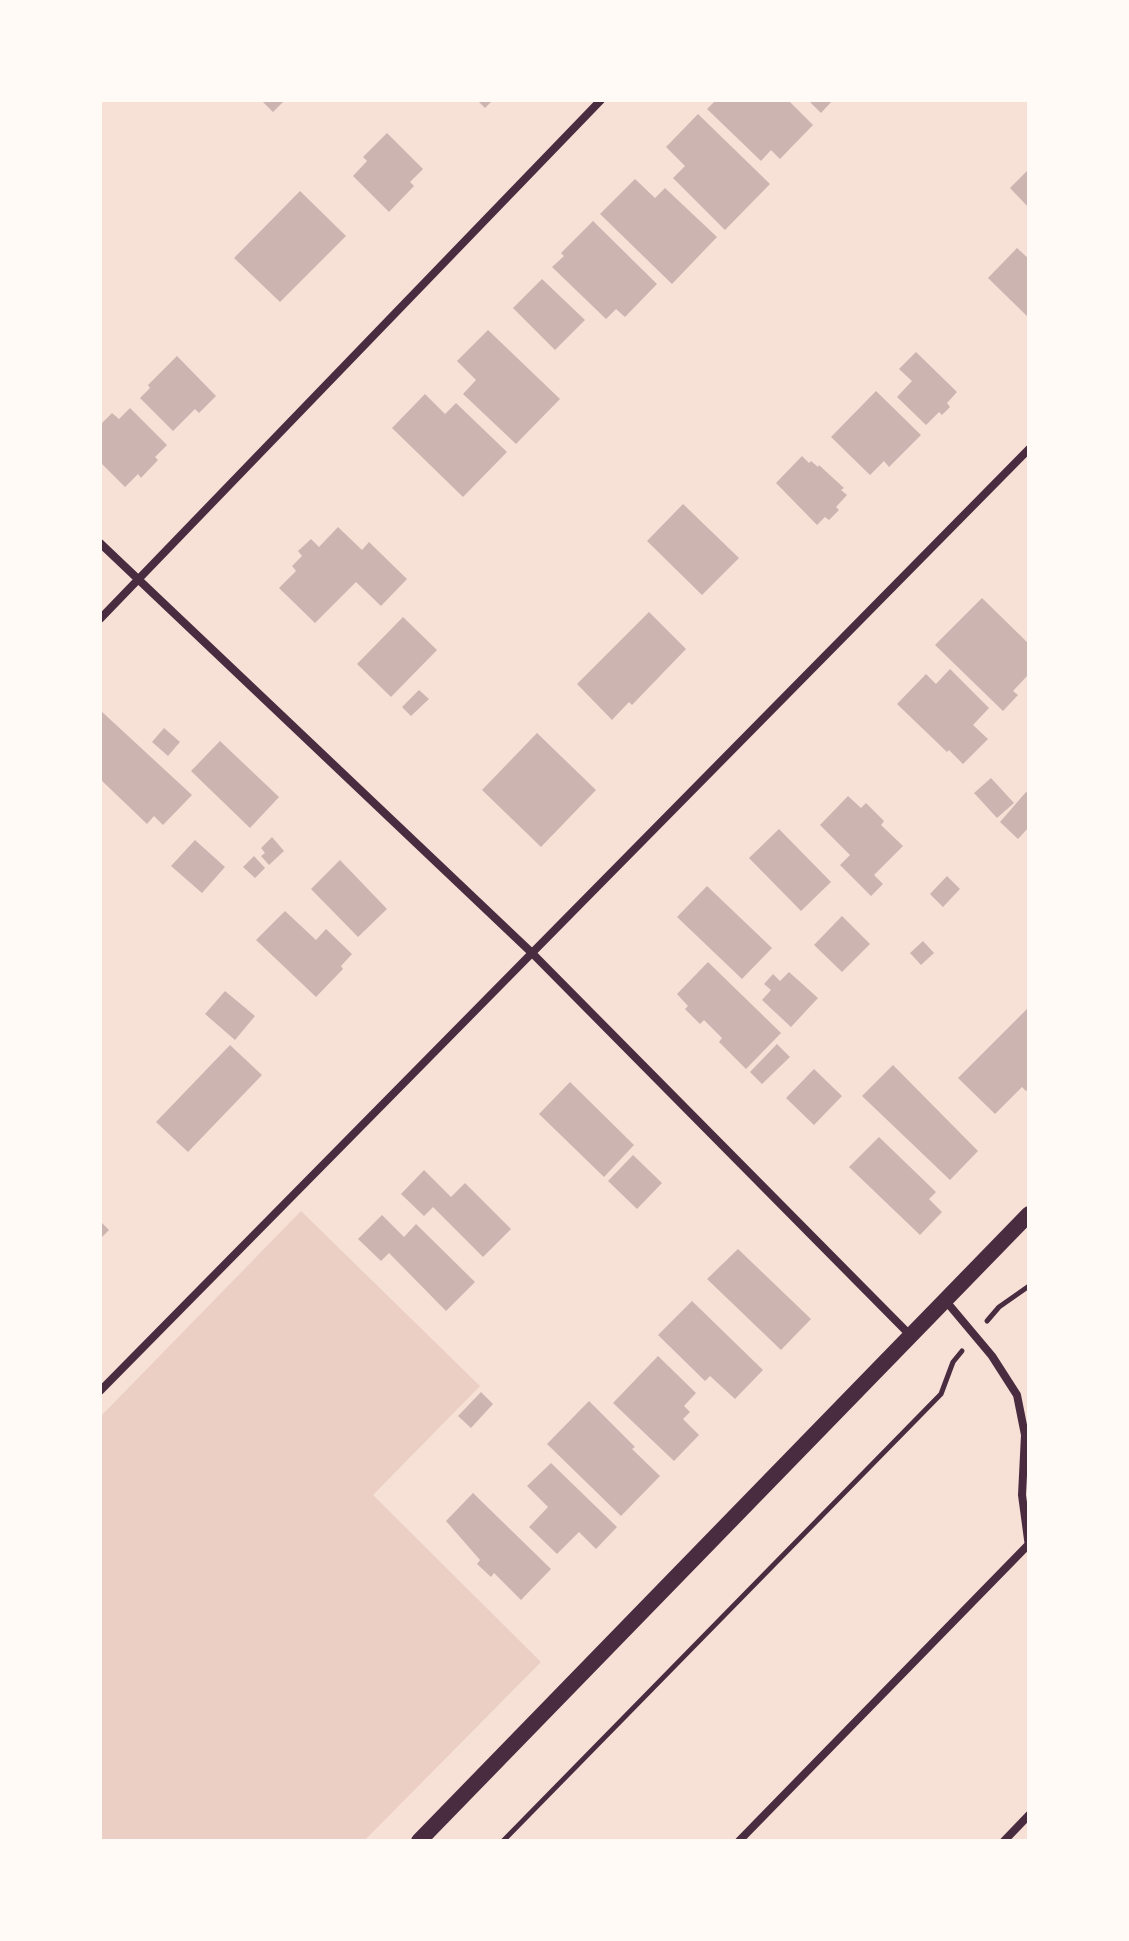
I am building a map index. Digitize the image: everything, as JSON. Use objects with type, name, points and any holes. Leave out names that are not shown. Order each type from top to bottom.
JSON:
[{"type":"main road","points":[[419,1841],[1029,1214]]},
{"type":"street","points":[[100,619],[601,100]]},
{"type":"street","points":[[100,1391],[1029,449]]},
{"type":"street","points":[[100,543],[532,953],[910,1335]]},
{"type":"street","points":[[739,1841],[1029,1545],[1022,1495],[1025,1435],[1017,1395],[992,1356],[945,1299]]},
{"type":"street","points":[[1004,1841],[1029,1815]]},
{"type":"path","points":[[999,1307],[1029,1286]]},
{"type":"path","points":[[503,1841],[941,1394],[953,1362]]},
{"type":"shaded area","points":[[301,1211],[480,1386],[373,1495],[541,1662],[364,1841],[100,1841],[100,1417]]},
{"type":"building","points":[[261,100],[285,100],[273,112]]},
{"type":"building","points":[[477,100],[493,100],[485,108]]},
{"type":"building","points":[[716,100],[788,100],[813,125],[780,159],[771,150],[761,161],[707,109]]},
{"type":"building","points":[[808,100],[833,100],[821,113]]},
{"type":"building","points":[[698,114],[770,184],[725,230],[673,178],[685,166],[666,147]]},
{"type":"building","points":[[387,133],[423,169],[410,182],[414,186],[389,212],[353,176],[367,161],[363,157]]},
{"type":"building","points":[[1029,169],[1029,208],[1010,188]]},
{"type":"building","points":[[635,179],[655,198],[665,188],[717,237],[672,284],[600,214]]},
{"type":"building","points":[[300,191],[346,236],[280,302],[234,258]]},
{"type":"building","points":[[593,221],[657,284],[625,317],[616,309],[606,319],[552,267],[564,256],[561,253]]},
{"type":"building","points":[[1017,248],[1029,259],[1029,318],[988,278]]},
{"type":"building","points":[[542,279],[585,320],[555,350],[513,308]]},
{"type":"building","points":[[488,330],[560,399],[516,444],[463,394],[476,380],[457,361]]},
{"type":"building","points":[[916,352],[957,392],[947,403],[950,407],[942,415],[939,412],[926,425],[897,397],[912,381],[899,369]]},
{"type":"building","points":[[177,356],[216,396],[199,413],[195,409],[173,431],[140,398],[150,388],[148,385]]},
{"type":"building","points":[[876,391],[921,435],[889,467],[884,461],[870,475],[831,437]]},
{"type":"building","points":[[425,394],[445,414],[456,403],[507,452],[463,497],[392,428]]},
{"type":"building","points":[[130,408],[167,445],[141,478],[138,474],[125,487],[100,462],[100,425],[112,413],[119,419]]},
{"type":"building","points":[[802,456],[809,463],[819,465],[844,488],[841,490],[847,495],[829,520],[825,517],[817,525],[776,483]]},
{"type":"building","points":[[683,504],[739,558],[702,595],[647,541]]},
{"type":"building","points":[[338,527],[362,550],[369,542],[407,579],[381,606],[356,582],[315,623],[279,588],[296,571],[292,566],[302,556],[298,551],[311,539],[319,547]]},
{"type":"building","points":[[982,598],[1029,644],[1029,674],[1013,691],[1018,695],[1003,711],[935,645]]},
{"type":"building","points":[[649,612],[686,649],[632,705],[629,702],[612,720],[577,684]]},
{"type":"building","points":[[403,617],[437,650],[391,697],[357,664]]},
{"type":"building","points":[[950,669],[989,708],[973,725],[988,739],[963,764],[897,704],[926,674],[936,684]]},
{"type":"building","points":[[419,690],[429,699],[411,716],[402,707]]},
{"type":"building","points":[[100,710],[192,795],[163,825],[154,816],[147,824],[100,779]]},
{"type":"building","points":[[164,728],[180,742],[168,756],[152,742]]},
{"type":"building","points":[[537,733],[596,790],[541,847],[482,790]]},
{"type":"building","points":[[220,741],[279,797],[250,828],[191,771]]},
{"type":"building","points":[[991,778],[1014,803],[997,818],[974,793]]},
{"type":"building","points":[[1026,792],[1029,794],[1029,827],[1018,839],[1000,822]]},
{"type":"building","points":[[848,796],[861,808],[866,803],[884,821],[881,825],[903,846],[874,875],[883,884],[871,896],[840,865],[850,855],[820,825]]},
{"type":"building","points":[[779,829],[831,882],[801,911],[749,858]]},
{"type":"building","points":[[272,837],[284,851],[269,865],[261,856],[265,853],[261,848]]},
{"type":"building","points":[[195,840],[225,867],[202,893],[171,866]]},
{"type":"building","points":[[254,856],[265,868],[255,878],[243,867]]},
{"type":"building","points":[[340,860],[387,909],[358,937],[311,889]]},
{"type":"building","points":[[947,876],[960,889],[943,907],[930,894]]},
{"type":"building","points":[[707,886],[772,948],[742,979],[677,917]]},
{"type":"building","points":[[285,911],[316,940],[326,929],[352,954],[341,966],[343,969],[316,997],[256,940]]},
{"type":"building","points":[[842,916],[870,944],[842,972],[814,945]]},
{"type":"building","points":[[923,941],[934,953],[921,965],[910,953]]},
{"type":"building","points":[[708,962],[781,1033],[746,1069],[719,1042],[722,1038],[704,1020],[700,1024],[685,1009],[688,1006],[677,994]]},
{"type":"building","points":[[789,972],[818,998],[791,1027],[762,1000],[771,990],[764,984],[773,974],[780,981]]},
{"type":"building","points":[[225,991],[255,1016],[235,1040],[205,1014]]},
{"type":"building","points":[[1029,1007],[1029,1089],[1026,1091],[1022,1087],[995,1114],[958,1078]]},
{"type":"building","points":[[777,1044],[790,1057],[762,1084],[750,1072]]},
{"type":"building","points":[[230,1045],[262,1075],[188,1152],[156,1122]]},
{"type":"building","points":[[893,1065],[978,1151],[950,1180],[862,1096]]},
{"type":"building","points":[[814,1069],[842,1096],[814,1125],[786,1098]]},
{"type":"building","points":[[570,1082],[634,1145],[604,1177],[539,1114]]},
{"type":"building","points":[[879,1137],[936,1192],[929,1199],[942,1212],[920,1235],[849,1167]]},
{"type":"building","points":[[633,1155],[662,1183],[637,1209],[608,1181]]},
{"type":"building","points":[[424,1170],[451,1197],[465,1183],[511,1229],[483,1257],[433,1207],[424,1216],[401,1194]]},
{"type":"building","points":[[382,1215],[404,1237],[416,1224],[475,1282],[446,1311],[389,1253],[381,1261],[358,1239]]},
{"type":"building","points":[[100,1221],[109,1230],[100,1239]]},
{"type":"building","points":[[738,1249],[811,1319],[781,1350],[707,1279]]},
{"type":"building","points":[[692,1301],[763,1370],[735,1399],[710,1376],[705,1381],[658,1335]]},
{"type":"building","points":[[658,1356],[696,1393],[684,1406],[690,1412],[683,1419],[699,1435],[674,1461],[613,1403]]},
{"type":"building","points":[[481,1392],[493,1404],[471,1428],[458,1416]]},
{"type":"building","points":[[589,1401],[660,1476],[621,1516],[547,1444]]},
{"type":"building","points":[[551,1463],[617,1527],[596,1549],[579,1532],[557,1554],[529,1527],[548,1507],[527,1486]]},
{"type":"building","points":[[473,1493],[551,1569],[521,1600],[494,1573],[491,1577],[477,1564],[480,1560],[446,1521]]}]
